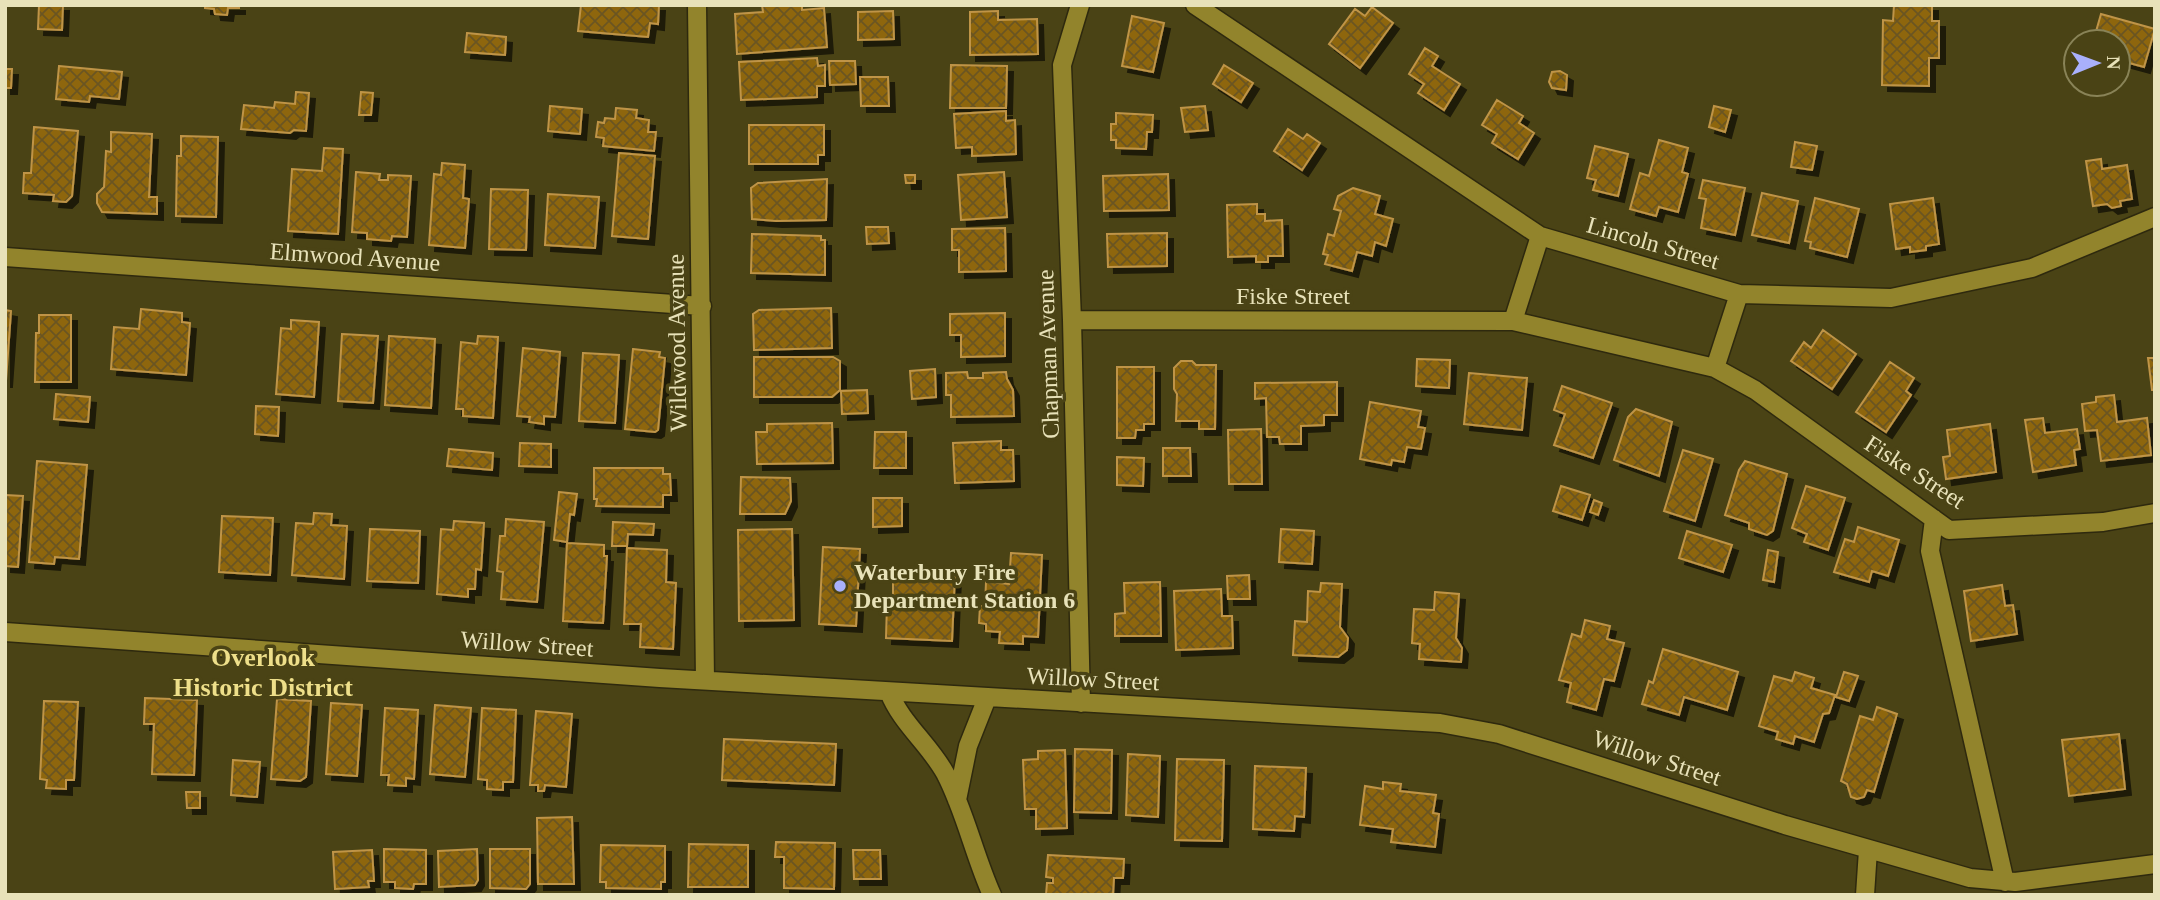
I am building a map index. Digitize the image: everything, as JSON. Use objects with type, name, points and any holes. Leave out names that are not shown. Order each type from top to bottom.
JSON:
[{"type":"street","name":"Wildwood Avenue","points":[[697,5],[705,680]]},
{"type":"street","name":"Chapman Avenue","points":[[1080,5],[1062,65],[1072,320],[1081,703]]},
{"type":"street","name":"Lincoln Street","points":[[1195,5],[1540,236],[1738,294],[1891,298],[2032,268],[2155,217]]},
{"type":"street","points":[[1513,321],[1540,236]]},
{"type":"street","name":"Elmwood Avenue","points":[[5,257],[702,306]]},
{"type":"street","points":[[1715,368],[1738,294]]},
{"type":"street","name":"Fiske Street","points":[[1072,320],[1513,321],[1715,368],[1755,390],[1949,530],[2103,522],[2155,513]]},
{"type":"street","points":[[1934,519],[1930,551],[2005,882]]},
{"type":"street","name":"Willow Street","points":[[5,632],[889,692],[1440,723],[1499,734],[1868,850],[1969,878],[2005,882],[2046,880],[2155,864]]},
{"type":"street","points":[[889,692],[900,714],[938,761],[957,800],[992,895]]},
{"type":"street","points":[[957,800],[968,746],[987,698]]},
{"type":"street","points":[[1865,895],[1868,850]]},
{"type":"building","points":[[39,5],[63,5],[62,30],[38,29]]},
{"type":"building","points":[[205,5],[239,5],[239,8],[228,8],[227,15],[215,14],[214,9],[205,8]]},
{"type":"building","points":[[581,5],[659,5],[658,24],[650,23],[648,37],[578,31]]},
{"type":"building","points":[[762,5],[802,5],[802,10],[824,8],[827,47],[737,54],[735,14],[763,12]]},
{"type":"building","points":[[1894,5],[1932,5],[1932,21],[1939,21],[1939,58],[1929,58],[1929,86],[1882,85],[1883,20],[1893,21]]},
{"type":"building","points":[[1372,7],[1393,23],[1360,68],[1329,44],[1355,9],[1365,16]]},
{"type":"building","points":[[893,11],[894,39],[858,40],[858,12]]},
{"type":"building","points":[[998,11],[998,20],[1037,19],[1038,54],[970,55],[970,12]]},
{"type":"building","points":[[2101,14],[2155,29],[2144,67],[2132,64],[2132,28],[2097,28]]},
{"type":"building","points":[[1132,16],[1164,23],[1153,72],[1122,66]]},
{"type":"building","points":[[467,33],[506,37],[505,55],[465,52]]},
{"type":"building","points":[[1425,48],[1438,56],[1432,66],[1460,84],[1444,110],[1418,93],[1424,84],[1409,74]]},
{"type":"building","points":[[817,58],[818,66],[825,65],[825,86],[817,86],[817,97],[741,100],[739,62]]},
{"type":"building","points":[[829,61],[855,61],[856,84],[830,85]]},
{"type":"building","points":[[951,65],[1007,66],[1006,108],[950,108]]},
{"type":"building","points":[[1224,65],[1253,83],[1241,102],[1213,84]]},
{"type":"building","points":[[59,66],[122,72],[119,99],[90,96],[89,102],[56,99]]},
{"type":"building","points":[[5,69],[12,69],[11,88],[5,88]]},
{"type":"building","points":[[1560,71],[1567,75],[1566,90],[1552,88],[1549,82],[1552,72]]},
{"type":"building","points":[[860,77],[888,77],[889,106],[861,106]]},
{"type":"building","points":[[296,92],[309,93],[306,131],[294,130],[290,133],[241,129],[244,105],[274,108],[275,102],[295,104]]},
{"type":"building","points":[[361,92],[373,93],[371,115],[359,115]]},
{"type":"building","points":[[1497,100],[1523,116],[1519,123],[1534,133],[1518,159],[1492,143],[1497,134],[1482,125]]},
{"type":"building","points":[[550,106],[582,109],[580,134],[548,131]]},
{"type":"building","points":[[1205,106],[1208,130],[1185,132],[1181,108]]},
{"type":"building","points":[[1714,106],[1731,110],[1725,132],[1709,127]]},
{"type":"building","points":[[616,108],[637,110],[636,118],[649,120],[648,132],[656,132],[654,151],[603,146],[604,138],[596,137],[598,122],[604,123],[605,118],[615,119]]},
{"type":"building","points":[[1006,111],[1006,121],[1015,120],[1016,154],[972,156],[972,147],[956,148],[954,114]]},
{"type":"building","points":[[1116,113],[1153,115],[1152,132],[1147,132],[1146,149],[1116,148],[1116,140],[1111,140],[1111,124],[1116,124]]},
{"type":"building","points":[[749,125],[824,125],[824,155],[818,155],[818,164],[749,164]]},
{"type":"building","points":[[34,127],[78,131],[72,196],[66,202],[53,201],[54,195],[23,193],[24,173],[31,173]]},
{"type":"building","points":[[1288,129],[1303,139],[1307,134],[1320,143],[1302,170],[1274,151]]},
{"type":"building","points":[[111,132],[152,134],[149,197],[157,197],[157,214],[102,212],[97,203],[97,194],[104,187],[106,151],[111,152]]},
{"type":"building","points":[[181,136],[218,137],[216,217],[176,216],[177,156],[181,156]]},
{"type":"building","points":[[1659,140],[1688,148],[1682,172],[1688,174],[1678,212],[1659,207],[1656,216],[1630,209],[1640,173],[1649,176]]},
{"type":"building","points":[[1795,142],[1817,146],[1812,170],[1791,167]]},
{"type":"building","points":[[1595,146],[1628,154],[1618,196],[1593,190],[1596,180],[1587,178]]},
{"type":"building","points":[[324,148],[343,149],[338,234],[288,231],[292,169],[322,171]]},
{"type":"building","points":[[619,153],[655,156],[648,239],[612,236]]},
{"type":"building","points":[[2101,159],[2102,169],[2127,165],[2132,199],[2120,201],[2121,206],[2093,206],[2086,161]]},
{"type":"building","points":[[442,163],[465,165],[463,198],[469,199],[465,248],[429,245],[434,174],[441,175]]},
{"type":"building","points":[[356,172],[380,174],[379,180],[388,180],[388,175],[411,176],[407,237],[392,236],[391,241],[367,239],[367,233],[352,232]]},
{"type":"building","points":[[1004,172],[1007,217],[961,220],[958,175]]},
{"type":"building","points":[[1168,174],[1169,210],[1104,211],[1103,176]]},
{"type":"building","points":[[905,175],[915,175],[915,183],[906,183]]},
{"type":"building","points":[[827,179],[826,220],[752,219],[751,188],[758,183]]},
{"type":"building","points":[[1703,180],[1745,188],[1735,235],[1701,228],[1706,199],[1699,198]]},
{"type":"building","points":[[1353,188],[1380,196],[1375,214],[1393,219],[1386,246],[1375,242],[1372,256],[1357,252],[1352,271],[1325,264],[1328,255],[1323,254],[1328,234],[1334,236],[1341,211],[1334,209],[1338,196]]},
{"type":"building","points":[[491,189],[528,190],[526,250],[489,249]]},
{"type":"building","points":[[1762,193],[1798,201],[1789,243],[1752,235]]},
{"type":"building","points":[[548,194],[599,197],[595,248],[545,245]]},
{"type":"building","points":[[1815,198],[1859,209],[1847,257],[1810,248],[1811,242],[1805,241]]},
{"type":"building","points":[[1933,198],[1939,244],[1926,246],[1926,250],[1910,252],[1910,247],[1896,249],[1890,204]]},
{"type":"building","points":[[1257,204],[1257,214],[1265,214],[1265,221],[1282,220],[1283,256],[1268,256],[1268,262],[1256,262],[1256,256],[1228,257],[1227,205]]},
{"type":"building","points":[[866,227],[888,227],[889,243],[867,244]]},
{"type":"building","points":[[1005,228],[1006,271],[959,272],[959,250],[952,250],[952,229]]},
{"type":"building","points":[[1167,233],[1167,266],[1108,267],[1107,234]]},
{"type":"building","points":[[752,234],[821,236],[821,240],[825,240],[825,275],[751,273]]},
{"type":"building","points":[[831,308],[832,348],[754,350],[753,314],[759,310]]},
{"type":"building","points":[[141,309],[182,313],[182,322],[190,323],[186,375],[111,369],[114,327],[139,329]]},
{"type":"building","points":[[5,310],[11,311],[6,381],[5,381]]},
{"type":"building","points":[[1005,313],[1005,356],[961,357],[961,335],[950,335],[950,314]]},
{"type":"building","points":[[39,315],[71,315],[71,382],[35,382]]},
{"type":"building","points":[[291,320],[319,322],[314,397],[276,394],[281,328],[291,329]]},
{"type":"building","points":[[1823,330],[1856,354],[1832,389],[1791,361],[1804,342],[1811,348]]},
{"type":"building","points":[[342,334],[378,336],[373,403],[338,401]]},
{"type":"building","points":[[389,336],[435,339],[431,408],[385,405]]},
{"type":"building","points":[[478,336],[498,337],[493,418],[463,416],[463,409],[456,409],[461,342],[477,344]]},
{"type":"building","points":[[523,348],[560,352],[555,417],[544,416],[544,424],[529,422],[530,417],[517,416]]},
{"type":"building","points":[[633,349],[660,352],[659,357],[665,358],[658,430],[655,432],[625,429]]},
{"type":"building","points":[[583,353],[619,355],[615,423],[579,421]]},
{"type":"building","points":[[754,357],[833,357],[840,361],[840,390],[832,397],[754,397]]},
{"type":"building","points":[[2148,358],[2155,358],[2155,390],[2152,390]]},
{"type":"building","points":[[1417,359],[1450,360],[1449,388],[1416,386]]},
{"type":"building","points":[[1181,361],[1192,361],[1196,365],[1216,365],[1215,429],[1199,429],[1199,421],[1176,421],[1174,368]]},
{"type":"building","points":[[1890,362],[1914,378],[1906,391],[1911,395],[1886,432],[1856,412]]},
{"type":"building","points":[[1117,367],[1154,367],[1154,424],[1144,424],[1144,430],[1136,430],[1135,438],[1117,438]]},
{"type":"building","points":[[935,369],[936,397],[912,399],[910,371]]},
{"type":"building","points":[[967,372],[968,378],[983,378],[983,373],[1006,372],[1013,390],[1014,416],[951,417],[951,395],[946,395],[946,373]]},
{"type":"building","points":[[1469,373],[1527,378],[1522,430],[1464,424]]},
{"type":"building","points":[[1337,382],[1337,415],[1324,415],[1324,425],[1301,426],[1301,444],[1280,444],[1279,437],[1267,437],[1266,398],[1255,399],[1255,383]]},
{"type":"building","points":[[1562,386],[1612,403],[1593,458],[1554,445],[1565,414],[1554,410]]},
{"type":"building","points":[[867,390],[868,413],[842,414],[841,391]]},
{"type":"building","points":[[56,394],[90,397],[88,422],[54,419]]},
{"type":"building","points":[[2114,395],[2117,422],[2147,418],[2151,455],[2101,461],[2097,430],[2085,431],[2082,404],[2096,402],[2096,397]]},
{"type":"building","points":[[1370,402],[1421,411],[1418,427],[1425,428],[1421,449],[1407,447],[1404,462],[1392,460],[1391,465],[1360,459]]},
{"type":"building","points":[[256,406],[279,407],[278,436],[255,434]]},
{"type":"building","points":[[1636,409],[1672,422],[1659,476],[1614,460],[1628,417]]},
{"type":"building","points":[[2043,418],[2045,433],[2077,429],[2080,449],[2074,450],[2076,465],[2033,472],[2025,420]]},
{"type":"building","points":[[832,423],[833,463],[757,464],[756,432],[767,432],[767,424]]},
{"type":"building","points":[[1990,424],[1996,472],[1946,479],[1943,457],[1950,456],[1947,430]]},
{"type":"building","points":[[1261,429],[1262,484],[1229,484],[1228,430]]},
{"type":"building","points":[[875,432],[906,432],[906,468],[874,468]]},
{"type":"building","points":[[1001,441],[1001,450],[1013,450],[1014,481],[955,483],[953,443]]},
{"type":"building","points":[[520,443],[551,444],[551,467],[519,466]]},
{"type":"building","points":[[1163,448],[1190,448],[1191,476],[1163,476]]},
{"type":"building","points":[[449,449],[493,453],[492,470],[447,466]]},
{"type":"building","points":[[1683,450],[1713,459],[1695,521],[1664,511]]},
{"type":"building","points":[[1117,457],[1144,458],[1143,486],[1117,485]]},
{"type":"building","points":[[37,461],[87,465],[79,559],[55,557],[54,564],[29,562]]},
{"type":"building","points":[[1745,461],[1787,474],[1773,531],[1767,535],[1749,529],[1749,523],[1725,515],[1739,470]]},
{"type":"building","points":[[594,468],[663,468],[663,474],[670,474],[671,495],[663,495],[663,507],[596,506]]},
{"type":"building","points":[[741,477],[790,478],[791,501],[785,514],[740,514]]},
{"type":"building","points":[[1561,486],[1590,495],[1582,520],[1553,511]]},
{"type":"building","points":[[1806,486],[1845,498],[1828,550],[1804,542],[1807,534],[1792,528]]},
{"type":"building","points":[[559,492],[577,494],[574,515],[570,514],[567,542],[554,540]]},
{"type":"building","points":[[5,495],[23,496],[18,567],[5,566]]},
{"type":"building","points":[[873,498],[902,498],[902,526],[873,527]]},
{"type":"building","points":[[1594,500],[1602,503],[1598,515],[1590,512]]},
{"type":"building","points":[[314,513],[332,514],[331,525],[347,526],[344,579],[292,575],[296,523],[313,524]]},
{"type":"building","points":[[222,516],[273,518],[270,575],[219,572]]},
{"type":"building","points":[[506,519],[544,522],[537,602],[501,599],[503,572],[497,571],[500,536],[505,536]]},
{"type":"building","points":[[454,521],[484,523],[481,570],[476,569],[475,589],[468,589],[468,597],[437,594],[441,529],[453,530]]},
{"type":"building","points":[[613,522],[654,524],[653,535],[628,534],[627,546],[612,546]]},
{"type":"building","points":[[1858,527],[1899,540],[1888,576],[1872,571],[1869,582],[1834,572],[1845,539],[1854,542]]},
{"type":"building","points":[[370,529],[420,531],[418,583],[367,581]]},
{"type":"building","points":[[792,529],[794,620],[739,621],[738,530]]},
{"type":"building","points":[[1281,529],[1314,531],[1312,564],[1279,562]]},
{"type":"building","points":[[1687,531],[1732,545],[1723,572],[1679,558]]},
{"type":"building","points":[[567,543],[604,545],[604,556],[607,556],[603,623],[563,621]]},
{"type":"building","name":"Waterbury Fire Department Station 6","points":[[823,547],[860,549],[856,626],[819,624]]},
{"type":"building","points":[[627,548],[667,550],[666,582],[676,583],[673,649],[640,647],[641,624],[624,624]]},
{"type":"building","points":[[1768,550],[1778,552],[1774,582],[1763,580]]},
{"type":"building","points":[[1011,553],[1042,555],[1038,637],[1023,636],[1023,644],[999,643],[1000,632],[986,631],[986,624],[979,623],[980,606],[985,606],[986,582],[1009,584]]},
{"type":"building","points":[[929,574],[955,575],[952,641],[886,638],[887,603],[893,603],[893,579],[929,581]]},
{"type":"building","points":[[1249,575],[1250,599],[1228,599],[1227,576]]},
{"type":"building","points":[[1160,582],[1161,636],[1115,636],[1115,614],[1125,613],[1124,583]]},
{"type":"building","points":[[1321,583],[1342,584],[1340,627],[1348,638],[1347,650],[1338,657],[1293,655],[1295,621],[1307,622],[1308,591],[1320,592]]},
{"type":"building","points":[[2002,585],[2005,606],[2013,605],[2017,634],[1971,641],[1964,591]]},
{"type":"building","points":[[1221,589],[1222,616],[1232,616],[1233,648],[1176,650],[1174,591]]},
{"type":"building","points":[[1435,592],[1459,594],[1456,638],[1462,648],[1461,662],[1419,659],[1420,644],[1412,643],[1414,609],[1434,610]]},
{"type":"building","points":[[1585,620],[1610,626],[1607,639],[1624,643],[1614,681],[1604,679],[1596,710],[1567,702],[1571,683],[1559,680],[1572,634],[1581,637]]},
{"type":"building","points":[[1663,649],[1738,672],[1727,710],[1684,697],[1679,715],[1642,704],[1649,681],[1653,683]]},
{"type":"building","points":[[1795,672],[1814,678],[1811,688],[1835,695],[1829,713],[1823,714],[1814,742],[1795,736],[1793,744],[1776,739],[1778,732],[1759,726],[1774,676],[1792,681]]},
{"type":"building","points":[[1844,672],[1858,676],[1849,701],[1836,697]]},
{"type":"building","points":[[145,698],[197,700],[194,775],[152,774],[154,724],[144,724]]},
{"type":"building","points":[[277,699],[311,701],[306,777],[300,781],[271,779]]},
{"type":"building","points":[[44,701],[78,702],[74,780],[66,780],[66,789],[46,788],[47,780],[40,779]]},
{"type":"building","points":[[331,703],[362,705],[357,776],[326,774]]},
{"type":"building","points":[[435,705],[471,708],[465,777],[430,774]]},
{"type":"building","points":[[1877,707],[1897,714],[1874,792],[1867,790],[1864,797],[1857,799],[1851,797],[1847,784],[1841,781],[1860,716],[1873,720]]},
{"type":"building","points":[[385,708],[418,710],[414,779],[406,778],[406,786],[388,785],[389,775],[381,775]]},
{"type":"building","points":[[482,708],[516,710],[513,782],[503,782],[503,790],[487,789],[487,780],[478,779]]},
{"type":"building","points":[[536,711],[572,714],[566,787],[545,785],[544,791],[538,791],[538,785],[530,785]]},
{"type":"building","points":[[2119,734],[2125,789],[2069,796],[2062,740]]},
{"type":"building","points":[[724,739],[836,744],[834,785],[722,780]]},
{"type":"building","points":[[1075,749],[1112,750],[1111,813],[1074,812]]},
{"type":"building","points":[[1065,750],[1067,828],[1036,829],[1036,809],[1025,809],[1023,760],[1038,759],[1038,751]]},
{"type":"building","points":[[1128,754],[1160,756],[1158,817],[1126,815]]},
{"type":"building","points":[[1177,759],[1224,760],[1222,841],[1175,840]]},
{"type":"building","points":[[233,760],[260,762],[257,797],[231,795]]},
{"type":"building","points":[[1255,766],[1306,768],[1304,817],[1295,816],[1294,831],[1253,829]]},
{"type":"building","points":[[1383,782],[1401,784],[1400,791],[1436,795],[1433,813],[1439,814],[1435,847],[1391,842],[1393,829],[1360,825],[1365,786],[1383,789]]},
{"type":"building","points":[[186,792],[200,792],[200,808],[187,808]]},
{"type":"building","points":[[572,817],[574,884],[538,884],[537,818]]},
{"type":"building","points":[[776,842],[835,843],[834,889],[784,888],[784,857],[775,857]]},
{"type":"building","points":[[689,844],[748,845],[748,887],[688,887]]},
{"type":"building","points":[[601,845],[665,846],[665,882],[661,882],[661,889],[606,888],[606,882],[600,882]]},
{"type":"building","points":[[384,849],[426,850],[426,884],[414,884],[413,889],[395,888],[395,882],[384,882]]},
{"type":"building","points":[[477,849],[478,880],[475,885],[439,887],[438,851]]},
{"type":"building","points":[[490,849],[530,849],[530,884],[526,889],[490,888]]},
{"type":"building","points":[[372,850],[374,881],[368,881],[369,887],[335,889],[333,852]]},
{"type":"building","points":[[853,850],[880,850],[881,879],[854,879]]},
{"type":"building","points":[[1048,855],[1124,859],[1123,878],[1114,878],[1113,895],[1046,895],[1047,883],[1053,883],[1053,878],[1046,877]]},
{"type":"place","name":"Waterbury Fire Department Station 6","points":[[840,586]]},
{"type":"district","name":"Overlook Historic District","points":[[263,672]]}]
